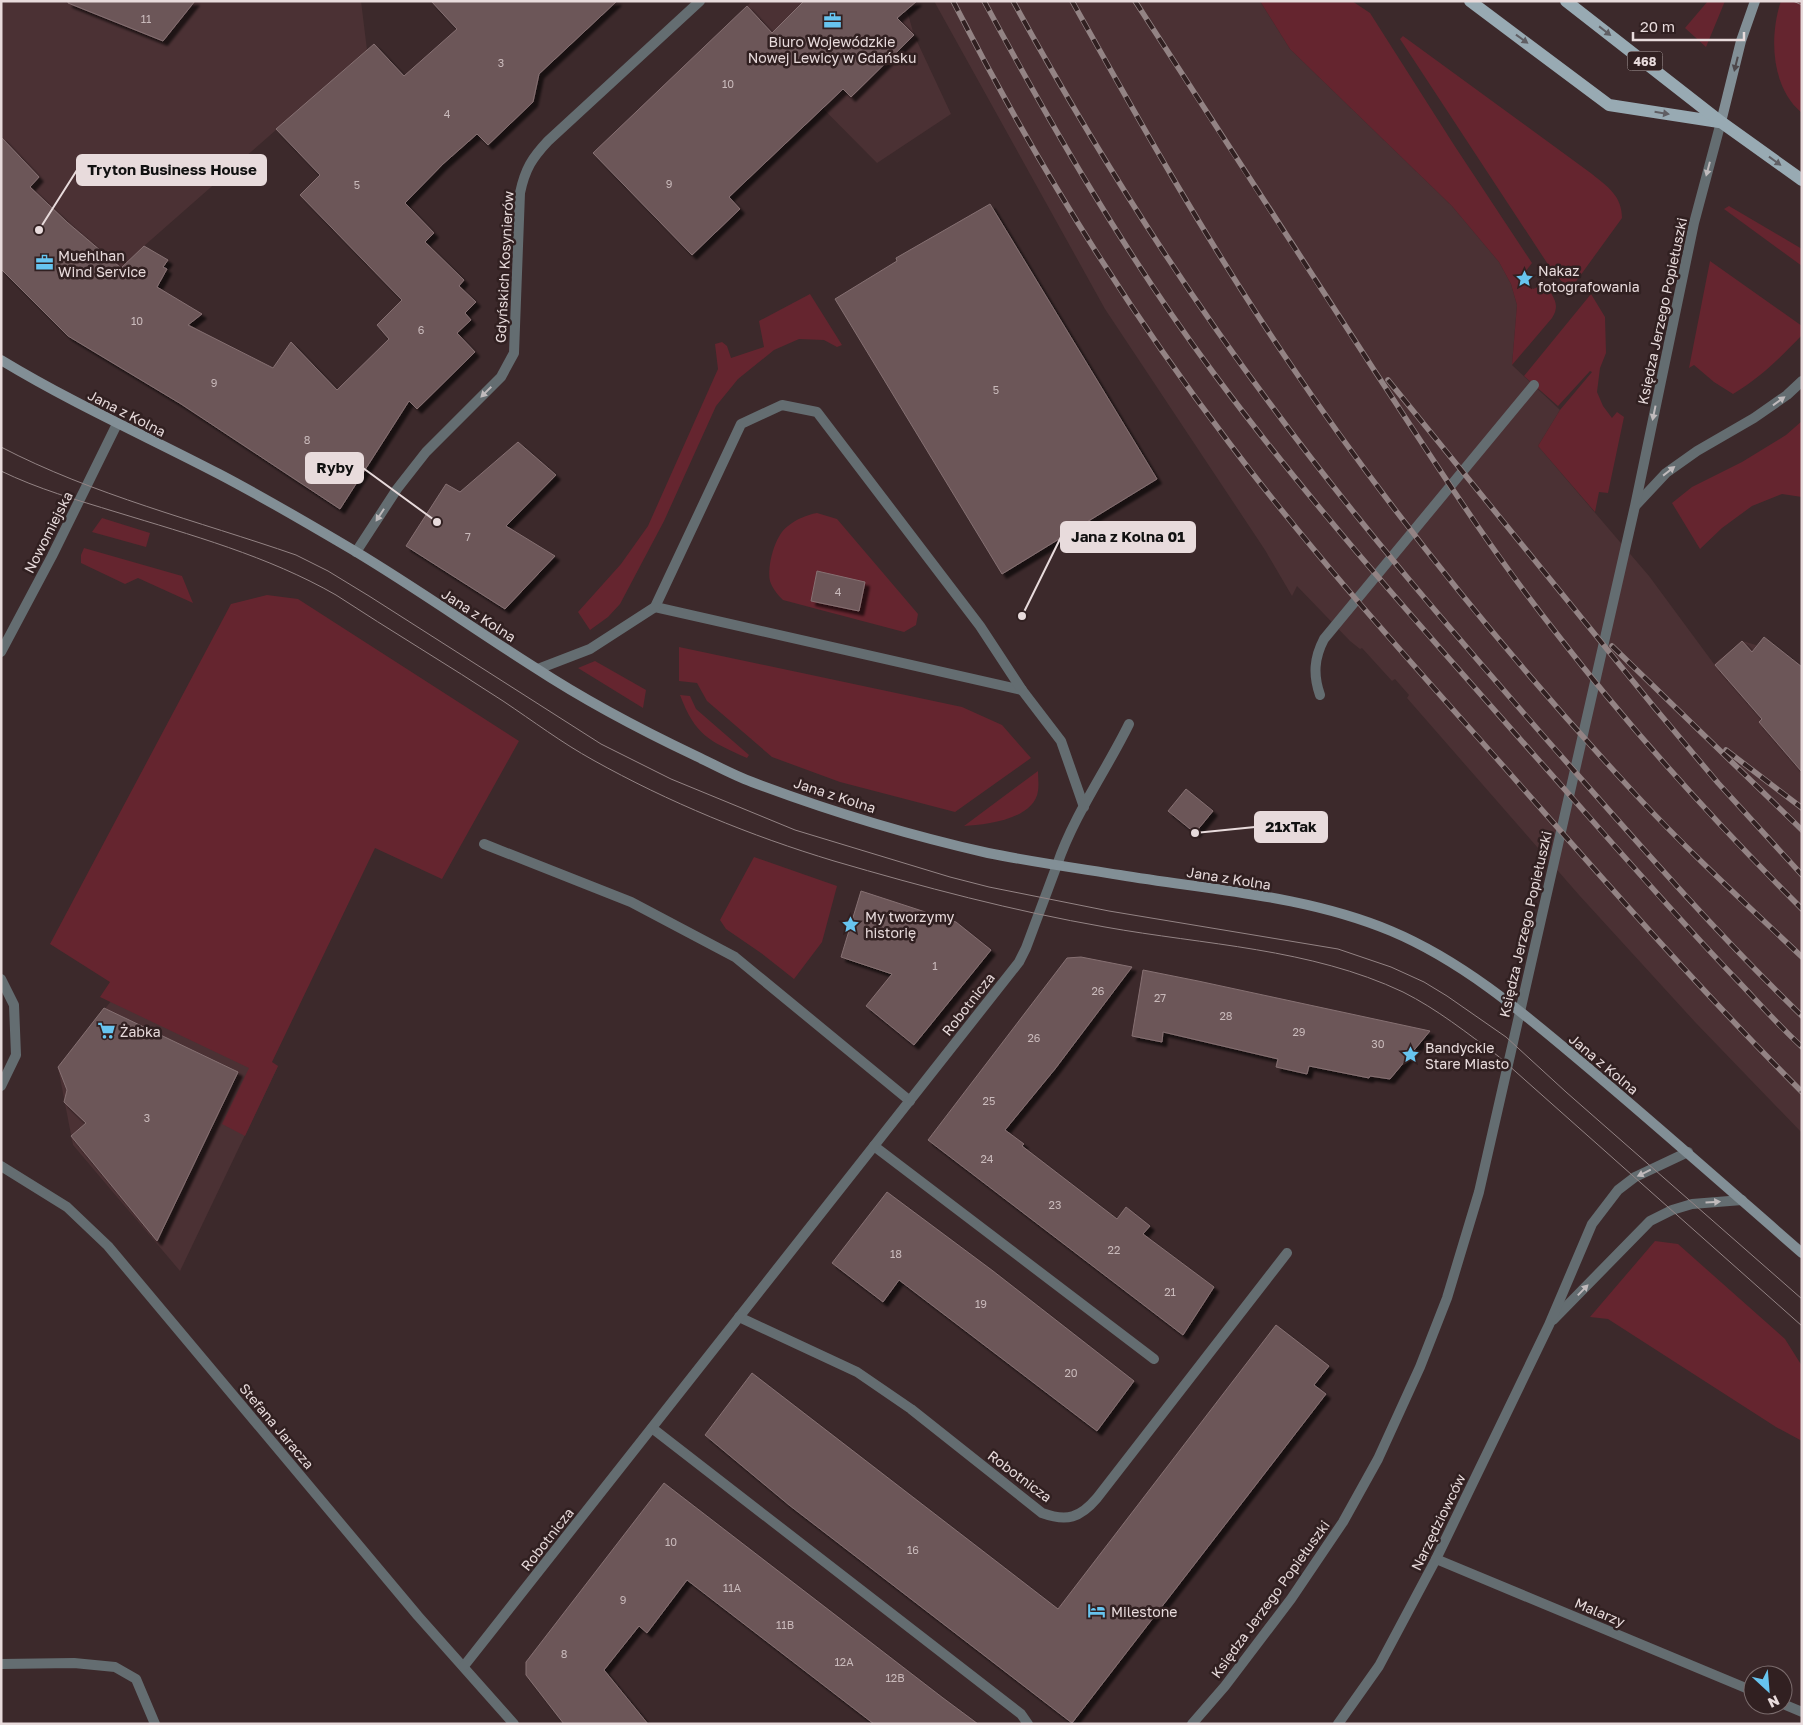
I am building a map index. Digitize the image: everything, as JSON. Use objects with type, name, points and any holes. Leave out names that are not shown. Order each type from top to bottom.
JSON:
[{"type":"main road","points":[[1470,1],[1609,105],[1721,122],[1741,41],[1755,1]]},
{"type":"main road","name":"468","points":[[1566,1],[1721,122],[1802,180]]},
{"type":"main road","name":"Jana z Kolna","points":[[1,360],[37,382],[117,424],[238,484],[356,552],[538,670],[615,716],[747,781],[829,809],[938,841],[993,854],[1307,905],[1357,918],[1415,942],[1467,972],[1502,998],[1688,1152],[1802,1253]]},
{"type":"street","name":"Gdyńskich Kosynierów","points":[[356,552],[397,489],[426,452],[501,377],[514,353],[520,193],[530,162],[548,141],[700,1]]},
{"type":"street","name":"Księdza Jerzego Popiełuszki","points":[[1192,1724],[1225,1686],[1291,1599],[1343,1522],[1378,1460],[1420,1367],[1447,1298],[1479,1192],[1635,506],[1694,223],[1721,122]]},
{"type":"street","name":"Księdza Jerzego Popiełuszki","points":[[1635,506],[1666,472],[1697,451],[1754,418],[1802,381]]},
{"type":"street","points":[[1320,695],[1314,675],[1316,658],[1324,639],[1534,385]]},
{"type":"street","points":[[538,670],[590,649],[655,607],[741,424],[782,405],[817,412],[980,626],[1022,690],[1061,741],[1084,806]]},
{"type":"street","name":"Nowomiejska","points":[[1,652],[66,528],[117,424]]},
{"type":"street","points":[[655,607],[1022,690]]},
{"type":"street","name":"Robotnicza","points":[[464,1666],[1019,962],[1026,948],[1063,847],[1129,724]]},
{"type":"street","points":[[484,844],[631,902],[735,957],[910,1101]]},
{"type":"street","points":[[1,979],[14,1005],[16,1055],[1,1086]]},
{"type":"street","points":[[874,1146],[1154,1359]]},
{"type":"street","name":"Narzędziowców","points":[[1338,1724],[1379,1666],[1436,1559],[1549,1325],[1592,1224],[1618,1190],[1635,1177],[1688,1152]]},
{"type":"street","name":"Stefana Jaracza","points":[[1,1166],[67,1207],[108,1246],[418,1616],[514,1724]]},
{"type":"street","name":"Narzędziowców","points":[[1549,1325],[1650,1222],[1672,1210],[1692,1204],[1742,1200]]},
{"type":"street","name":"Robotnicza","points":[[739,1317],[857,1372],[911,1409],[1042,1513],[1066,1518],[1079,1515],[1089,1508],[1287,1253]]},
{"type":"street","points":[[652,1428],[1021,1714],[1028,1724]]},
{"type":"street","name":"Malarzy","points":[[1436,1559],[1743,1687]]},
{"type":"street","points":[[1,1664],[74,1663],[115,1667],[136,1679],[155,1724]]},
{"type":"shaded area","points":[[1,1],[361,1],[367,50],[116,272],[1,269]]},
{"type":"shaded area","points":[[752,1],[900,1],[908,14],[914,35],[951,114],[877,163],[760,45],[772,33],[747,6]]},
{"type":"shaded area","points":[[934,1],[1260,1],[1290,49],[1452,206],[1499,262],[1511,284],[1517,305],[1512,365],[1560,410],[1538,446],[1649,576],[1714,664],[1742,641],[1756,645],[1802,681],[1802,1133],[1695,1022],[1579,895],[1407,698],[1409,695],[1395,679],[1392,681],[1362,648],[1360,649],[1350,641],[1297,586],[1292,596],[1265,550],[1105,309]]},
{"type":"shaded area","points":[[1260,1],[1352,1],[1370,13],[1532,263],[1521,277],[1533,289],[1545,284],[1555,301],[1556,309],[1552,318],[1512,365],[1517,305],[1511,284],[1499,262],[1452,206],[1290,49]]},
{"type":"shaded area","points":[[1708,1],[1725,1],[1706,47],[1685,28]]},
{"type":"shaded area","points":[[1781,1],[1802,1],[1802,113],[1784,90],[1775,61],[1775,30]]},
{"type":"shaded area","points":[[1403,36],[1592,174],[1609,188],[1617,198],[1622,218],[1572,287],[1567,287],[1553,272],[1400,39]]},
{"type":"shaded area","points":[[1729,206],[1802,249],[1802,266],[1724,209]]},
{"type":"shaded area","points":[[1710,261],[1802,326],[1802,335],[1785,352],[1761,374],[1733,394],[1714,382],[1694,365],[1689,368]]},
{"type":"shaded area","points":[[810,294],[842,345],[837,347],[824,340],[799,339],[774,350],[738,379],[716,406],[664,521],[620,604],[608,617],[590,630],[578,612],[621,564],[648,526],[718,369],[715,344],[722,342],[727,346],[731,358],[764,347],[759,321]]},
{"type":"shaded area","points":[[1591,294],[1605,317],[1606,353],[1600,368],[1597,392],[1603,406],[1612,418],[1617,412],[1624,417],[1608,493],[1599,492],[1595,512],[1538,446],[1560,410],[1592,372],[1590,371],[1558,406],[1524,376]]},
{"type":"shaded area","points":[[1802,421],[1802,497],[1782,494],[1752,506],[1722,528],[1700,549],[1672,503],[1692,487],[1742,462],[1786,435]]},
{"type":"shaded area","points":[[817,513],[837,519],[918,614],[916,625],[904,632],[783,600],[779,596],[771,584],[769,574],[773,551],[779,536],[791,524]]},
{"type":"shaded area","points":[[102,518],[150,533],[146,547],[92,532]]},
{"type":"shaded area","points":[[84,548],[182,576],[193,603],[138,578],[125,584],[81,563],[81,555]]},
{"type":"shaded area","points":[[267,595],[298,599],[519,741],[442,879],[375,848],[272,1062],[278,1066],[245,1136],[222,1124],[249,1068],[100,997],[110,982],[50,944],[231,604]]},
{"type":"shaded area","points":[[679,647],[962,707],[1002,725],[1031,758],[955,812],[840,782],[772,757],[707,701],[697,683],[679,681]]},
{"type":"shaded area","points":[[595,661],[646,690],[643,708],[578,668]]},
{"type":"shaded area","points":[[680,695],[690,696],[696,709],[749,755],[747,758],[723,747],[705,735],[691,719]]},
{"type":"shaded area","points":[[1038,771],[1038,791],[1035,801],[1028,808],[1008,819],[964,826]]},
{"type":"shaded area","points":[[754,857],[837,886],[822,942],[794,979],[726,929],[720,920]]},
{"type":"shaded area","points":[[120,990],[278,1066],[180,1271],[73,1145],[58,1067]]},
{"type":"shaded area","points":[[1655,1241],[1678,1244],[1785,1339],[1802,1366],[1802,1441],[1776,1427],[1608,1319],[1590,1317]]},
{"type":"building","points":[[68,1],[195,1],[163,41],[68,3]]},
{"type":"building","points":[[431,1],[617,1],[539,74],[533,102],[488,145],[477,134],[443,164],[405,203],[434,233],[425,242],[464,280],[459,286],[476,302],[465,313],[471,320],[457,333],[475,352],[417,409],[409,401],[340,509],[181,404],[68,336],[1,269],[1,137],[39,177],[30,187],[68,223],[121,268],[144,246],[168,260],[163,267],[167,269],[157,287],[202,314],[188,325],[273,368],[291,342],[337,390],[389,339],[377,325],[402,300],[300,195],[320,175],[276,129],[374,44],[404,76],[457,29]]},
{"type":"building","points":[[804,1],[917,1],[897,18],[914,35],[851,97],[843,89],[729,197],[740,209],[692,255],[593,153],[747,6],[772,33]]},
{"type":"building","points":[[990,204],[1157,479],[1002,574],[835,299],[897,261],[896,258]]},
{"type":"building","points":[[518,442],[556,475],[506,526],[555,556],[505,609],[406,546],[446,484],[460,492]]},
{"type":"building","points":[[817,571],[865,582],[859,611],[811,601]]},
{"type":"building","points":[[1764,637],[1802,667],[1802,772],[1759,722],[1762,719],[1715,665],[1742,641],[1752,652]]},
{"type":"building","points":[[1186,789],[1213,811],[1195,833],[1168,811]]},
{"type":"building","points":[[861,891],[956,922],[991,950],[914,1045],[866,1006],[892,974],[841,957]]},
{"type":"building","points":[[1081,957],[1132,967],[1055,1069],[1005,1130],[1024,1144],[1022,1146],[1117,1219],[1126,1207],[1150,1226],[1143,1234],[1214,1287],[1183,1335],[928,1140],[1067,958]]},
{"type":"building","points":[[1143,970],[1430,1031],[1390,1079],[1370,1076],[1369,1078],[1309,1066],[1307,1074],[1276,1067],[1278,1059],[1163,1032],[1162,1042],[1132,1036]]},
{"type":"building","points":[[104,1008],[238,1072],[157,1241],[71,1136],[86,1123],[64,1102],[67,1090],[58,1067]]},
{"type":"building","points":[[887,1192],[993,1271],[1134,1381],[1097,1431],[899,1280],[883,1302],[832,1263]]},
{"type":"building","points":[[1276,1325],[1329,1366],[1314,1385],[1326,1394],[1072,1723],[789,1505],[705,1435],[752,1373],[1058,1609]]},
{"type":"building","points":[[664,1483],[978,1724],[874,1724],[687,1580],[647,1633],[639,1626],[604,1670],[648,1724],[564,1724],[526,1675],[526,1662]]},
{"type":"tram line","points":[[1793,1],[1802,5]]},
{"type":"tram line","points":[[1,447],[36,464],[109,493],[296,555],[328,571],[369,596],[601,744],[671,779],[795,830],[989,887],[1109,911],[1338,949],[1391,967],[1424,982],[1506,1037],[1802,1299]]},
{"type":"tram line","points":[[1,471],[58,494],[229,548],[310,581],[336,595],[461,674],[581,753],[680,804],[772,841],[834,861],[968,898],[1036,914],[1105,927],[1294,957],[1368,977],[1403,992],[1440,1014],[1498,1056],[1802,1326]]},
{"type":"railway","points":[[953,1],[1047,173],[1081,228],[1153,338],[1262,486],[1364,609],[1614,891],[1725,1013],[1802,1092]]},
{"type":"railway","points":[[984,1],[1064,144],[1120,237],[1180,327],[1250,421],[1369,567],[1452,662],[1685,925],[1802,1047]]},
{"type":"railway","points":[[1013,1],[1103,157],[1167,258],[1236,357],[1304,449],[1406,576],[1640,846],[1736,949],[1802,1016]]},
{"type":"railway","points":[[1072,1],[1174,180],[1256,312],[1324,413],[1408,527],[1497,637],[1589,744],[1697,858],[1802,957]]},
{"type":"railway","points":[[1135,1],[1419,439],[1509,571],[1585,670],[1645,741],[1706,809],[1802,909]]},
{"type":"railway","points":[[1388,380],[1654,707],[1718,783],[1802,875]]},
{"type":"railway","points":[[1612,646],[1802,830]]},
{"type":"railway","points":[[1726,750],[1802,808]]},
{"type":"place","name":"Biuro Wojewódzkie Nowej Lewicy w Gdańsku","points":[[832,21]]},
{"type":"place","name":"Tryton Business House","points":[[39,230]]},
{"type":"place","name":"Muehlhan Wind Service","points":[[44,263]]},
{"type":"place","name":"Nakaz fotografowania","points":[[1524,278]]},
{"type":"place","name":"Ryby","points":[[437,522]]},
{"type":"place","name":"Jana z Kolna 01","points":[[1022,616]]},
{"type":"place","name":"21xTak","points":[[1195,833]]},
{"type":"place","name":"My tworzymy historię","points":[[851,924]]},
{"type":"place","name":"Żabka","points":[[106,1031]]},
{"type":"place","name":"Bandyckie Stare Miasto","points":[[1411,1055]]},
{"type":"place","name":"Milestone","points":[[1097,1611]]}]
